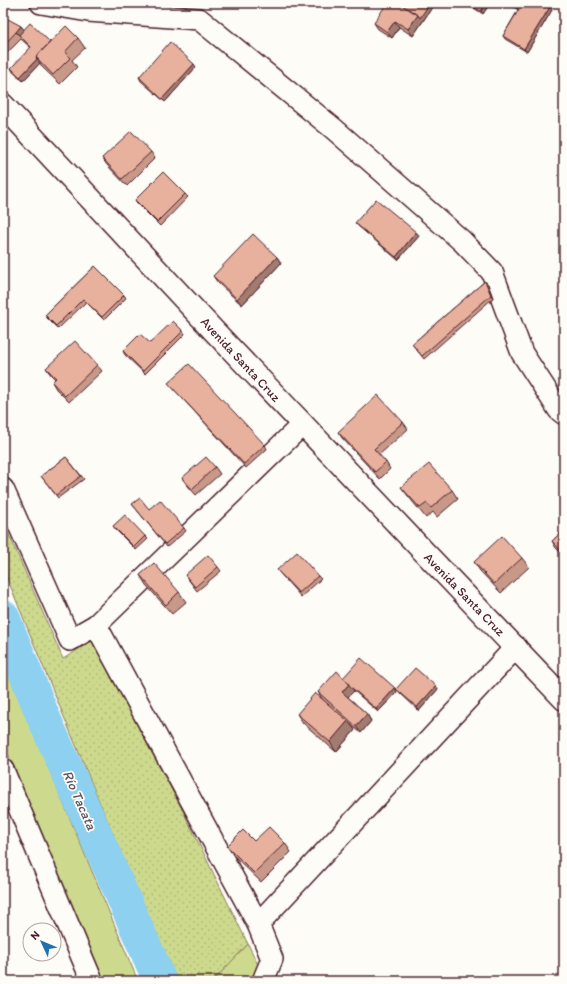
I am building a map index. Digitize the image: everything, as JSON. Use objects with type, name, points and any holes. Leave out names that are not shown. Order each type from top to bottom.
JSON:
[{"type":"main road","name":"Avenida Santa Cruz","points":[[3,105],[564,699]]},
{"type":"street","points":[[41,3],[88,11],[199,20],[334,129],[462,241],[492,272],[522,353],[559,410],[564,414]]},
{"type":"street","points":[[3,489],[70,640],[96,625],[303,424]]},
{"type":"street","points":[[96,625],[258,924],[272,959],[263,981]]},
{"type":"street","points":[[258,924],[516,647]]},
{"type":"street","points":[[3,770],[92,981]]},
{"type":"green space","points":[[3,521],[63,659],[92,641],[183,811],[248,944],[213,981],[174,981],[3,568]]},
{"type":"green space","points":[[3,659],[138,981],[104,981],[3,742]]},
{"type":"green space","points":[[248,944],[261,971],[246,981],[213,981]]},
{"type":"building","points":[[387,3],[399,3],[418,15],[408,29],[395,21],[387,32],[374,23]]},
{"type":"building","points":[[399,3],[430,3],[420,18],[418,15]]},
{"type":"building","points":[[468,3],[486,3],[481,11]]},
{"type":"building","points":[[510,3],[544,3],[550,7],[524,49],[503,36],[519,9]]},
{"type":"building","points":[[8,19],[21,26],[3,46],[3,24]]},
{"type":"building","points":[[30,23],[50,42],[20,77],[11,68],[31,47],[19,35]]},
{"type":"building","points":[[66,26],[78,38],[65,52],[70,58],[53,75],[36,57]]},
{"type":"building","points":[[170,42],[194,64],[162,99],[139,77]]},
{"type":"building","points":[[131,131],[151,152],[122,179],[102,158]]},
{"type":"building","points":[[163,172],[185,194],[157,222],[135,200]]},
{"type":"building","points":[[376,199],[416,232],[396,257],[355,223]]},
{"type":"building","points":[[253,234],[277,257],[237,299],[213,276]]},
{"type":"building","points":[[95,266],[124,295],[102,317],[83,299],[56,326],[45,315]]},
{"type":"building","points":[[485,281],[491,295],[422,356],[412,344]]},
{"type":"building","points":[[173,321],[183,331],[143,371],[123,351],[140,334],[150,343]]},
{"type":"building","points":[[75,341],[97,365],[65,396],[52,382],[56,378],[46,368]]},
{"type":"building","points":[[189,364],[265,445],[244,464],[168,383]]},
{"type":"building","points":[[378,395],[403,422],[374,449],[386,462],[375,472],[338,432]]},
{"type":"building","points":[[66,457],[81,476],[56,495],[41,476]]},
{"type":"building","points":[[206,457],[215,467],[192,489],[182,478]]},
{"type":"building","points":[[429,464],[452,490],[431,508],[427,503],[420,508],[401,487]]},
{"type":"building","points":[[140,498],[149,509],[160,500],[184,528],[165,544],[132,504]]},
{"type":"building","points":[[125,515],[145,536],[134,547],[113,526]]},
{"type":"building","points":[[564,530],[564,554],[552,541]]},
{"type":"building","points":[[502,536],[522,558],[494,584],[474,562]]},
{"type":"building","points":[[297,552],[318,576],[299,593],[277,570]]},
{"type":"building","points":[[208,555],[218,567],[195,587],[185,575]]},
{"type":"building","points":[[154,563],[179,592],[166,605],[140,575]]},
{"type":"building","points":[[361,658],[395,688],[376,709],[343,678]]},
{"type":"building","points":[[415,668],[436,686],[417,707],[396,689]]},
{"type":"building","points":[[337,671],[349,684],[342,692],[367,714],[356,726],[318,692]]},
{"type":"building","points":[[315,693],[348,721],[330,742],[297,714]]},
{"type":"building","points":[[269,827],[285,843],[254,873],[227,846],[243,830],[254,841]]},
{"type":"waterway","name":"Río Tacata","points":[[3,617],[43,716],[160,981]]}]
